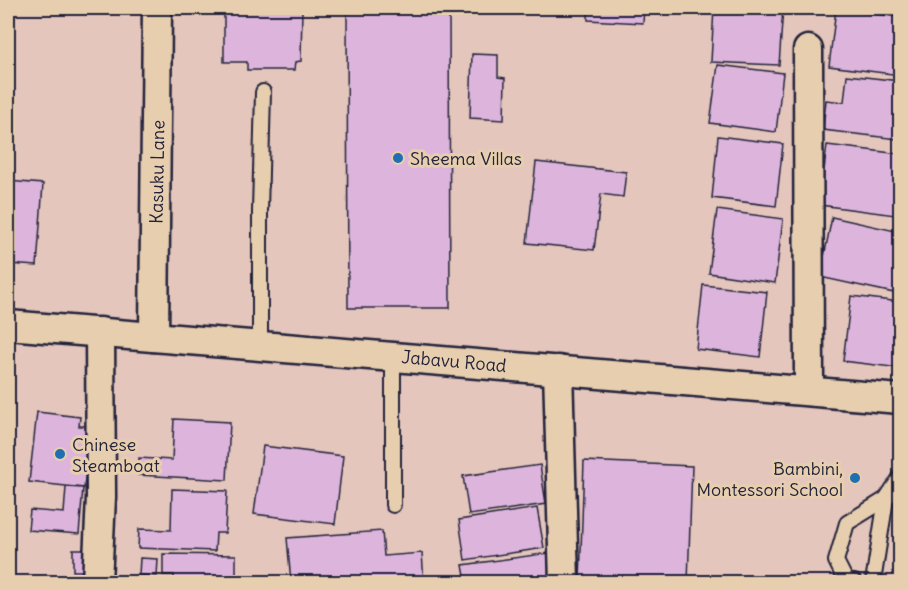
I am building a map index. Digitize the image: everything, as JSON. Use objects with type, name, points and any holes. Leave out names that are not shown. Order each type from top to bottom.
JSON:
[{"type":"street","name":"Kasuku Lane","points":[[154,337],[157,8]]},
{"type":"street","points":[[808,50],[808,391]]},
{"type":"street","name":"Jabavu Road","points":[[8,326],[900,399]]},
{"type":"street","points":[[97,582],[101,497],[100,332]]},
{"type":"street","points":[[558,370],[564,582]]},
{"type":"lane","points":[[260,345],[263,92]]},
{"type":"lane","points":[[393,356],[393,504]]},
{"type":"lane","points":[[854,582],[846,581],[836,561],[847,523],[886,499],[900,478]]},
{"type":"lane","points":[[873,582],[886,499]]},
{"type":"building","points":[[224,8],[302,8],[301,61],[295,62],[294,70],[247,70],[247,62],[224,62]]},
{"type":"building","name":"Sheema Villas","points":[[347,8],[449,8],[450,308],[348,308]]},
{"type":"building","points":[[588,8],[644,8],[643,23],[588,20]]},
{"type":"building","points":[[714,8],[783,8],[779,65],[711,62]]},
{"type":"building","points":[[836,9],[900,17],[900,75],[829,66]]},
{"type":"building","points":[[472,54],[498,55],[498,77],[505,78],[504,120],[470,118]]},
{"type":"building","points":[[718,65],[783,73],[776,132],[710,123]]},
{"type":"building","points":[[847,75],[900,81],[897,139],[823,130],[826,100],[844,102]]},
{"type":"building","points":[[718,136],[783,144],[776,206],[712,198]]},
{"type":"building","points":[[827,145],[900,154],[895,215],[820,205]]},
{"type":"building","points":[[536,162],[626,172],[623,197],[601,194],[594,250],[527,243]]},
{"type":"building","points":[[8,181],[43,184],[37,266],[8,264]]},
{"type":"building","points":[[717,210],[783,219],[775,283],[709,273]]},
{"type":"building","points":[[832,217],[900,232],[900,261],[894,293],[820,277]]},
{"type":"building","points":[[703,285],[767,292],[760,357],[696,349]]},
{"type":"building","points":[[851,296],[900,302],[900,368],[843,361]]},
{"type":"building","name":"Chinese Steamboat","points":[[37,412],[80,417],[79,426],[90,426],[84,488],[29,482]]},
{"type":"building","points":[[174,419],[230,422],[227,480],[138,475],[139,458],[172,460]]},
{"type":"building","points":[[263,446],[343,456],[335,524],[254,514]]},
{"type":"building","points":[[584,461],[692,466],[688,582],[580,582]]},
{"type":"building","points":[[540,465],[546,504],[469,515],[463,476]]},
{"type":"building","points":[[66,487],[83,488],[79,534],[28,530],[30,510],[64,513]]},
{"type":"building","points":[[172,489],[227,491],[225,533],[216,533],[215,551],[138,548],[139,529],[171,530]]},
{"type":"building","points":[[537,508],[544,548],[465,560],[459,520]]},
{"type":"building","points":[[382,531],[384,556],[422,553],[424,582],[291,582],[287,538]]},
{"type":"building","points":[[73,549],[91,549],[91,576],[83,576],[81,571],[73,571]]},
{"type":"building","points":[[549,553],[553,582],[466,582],[463,565]]},
{"type":"building","points":[[163,554],[236,555],[236,582],[174,582],[174,575],[163,575]]},
{"type":"building","points":[[140,558],[158,559],[157,576],[139,575]]},
{"type":"building","points":[[35,576],[73,578],[73,582],[35,582]]},
{"type":"place","name":"Sheema Villas","points":[[398,158]]},
{"type":"place","name":"Chinese Steamboat","points":[[60,454]]},
{"type":"place","name":"Bambini, Montessori School","points":[[855,478]]}]
